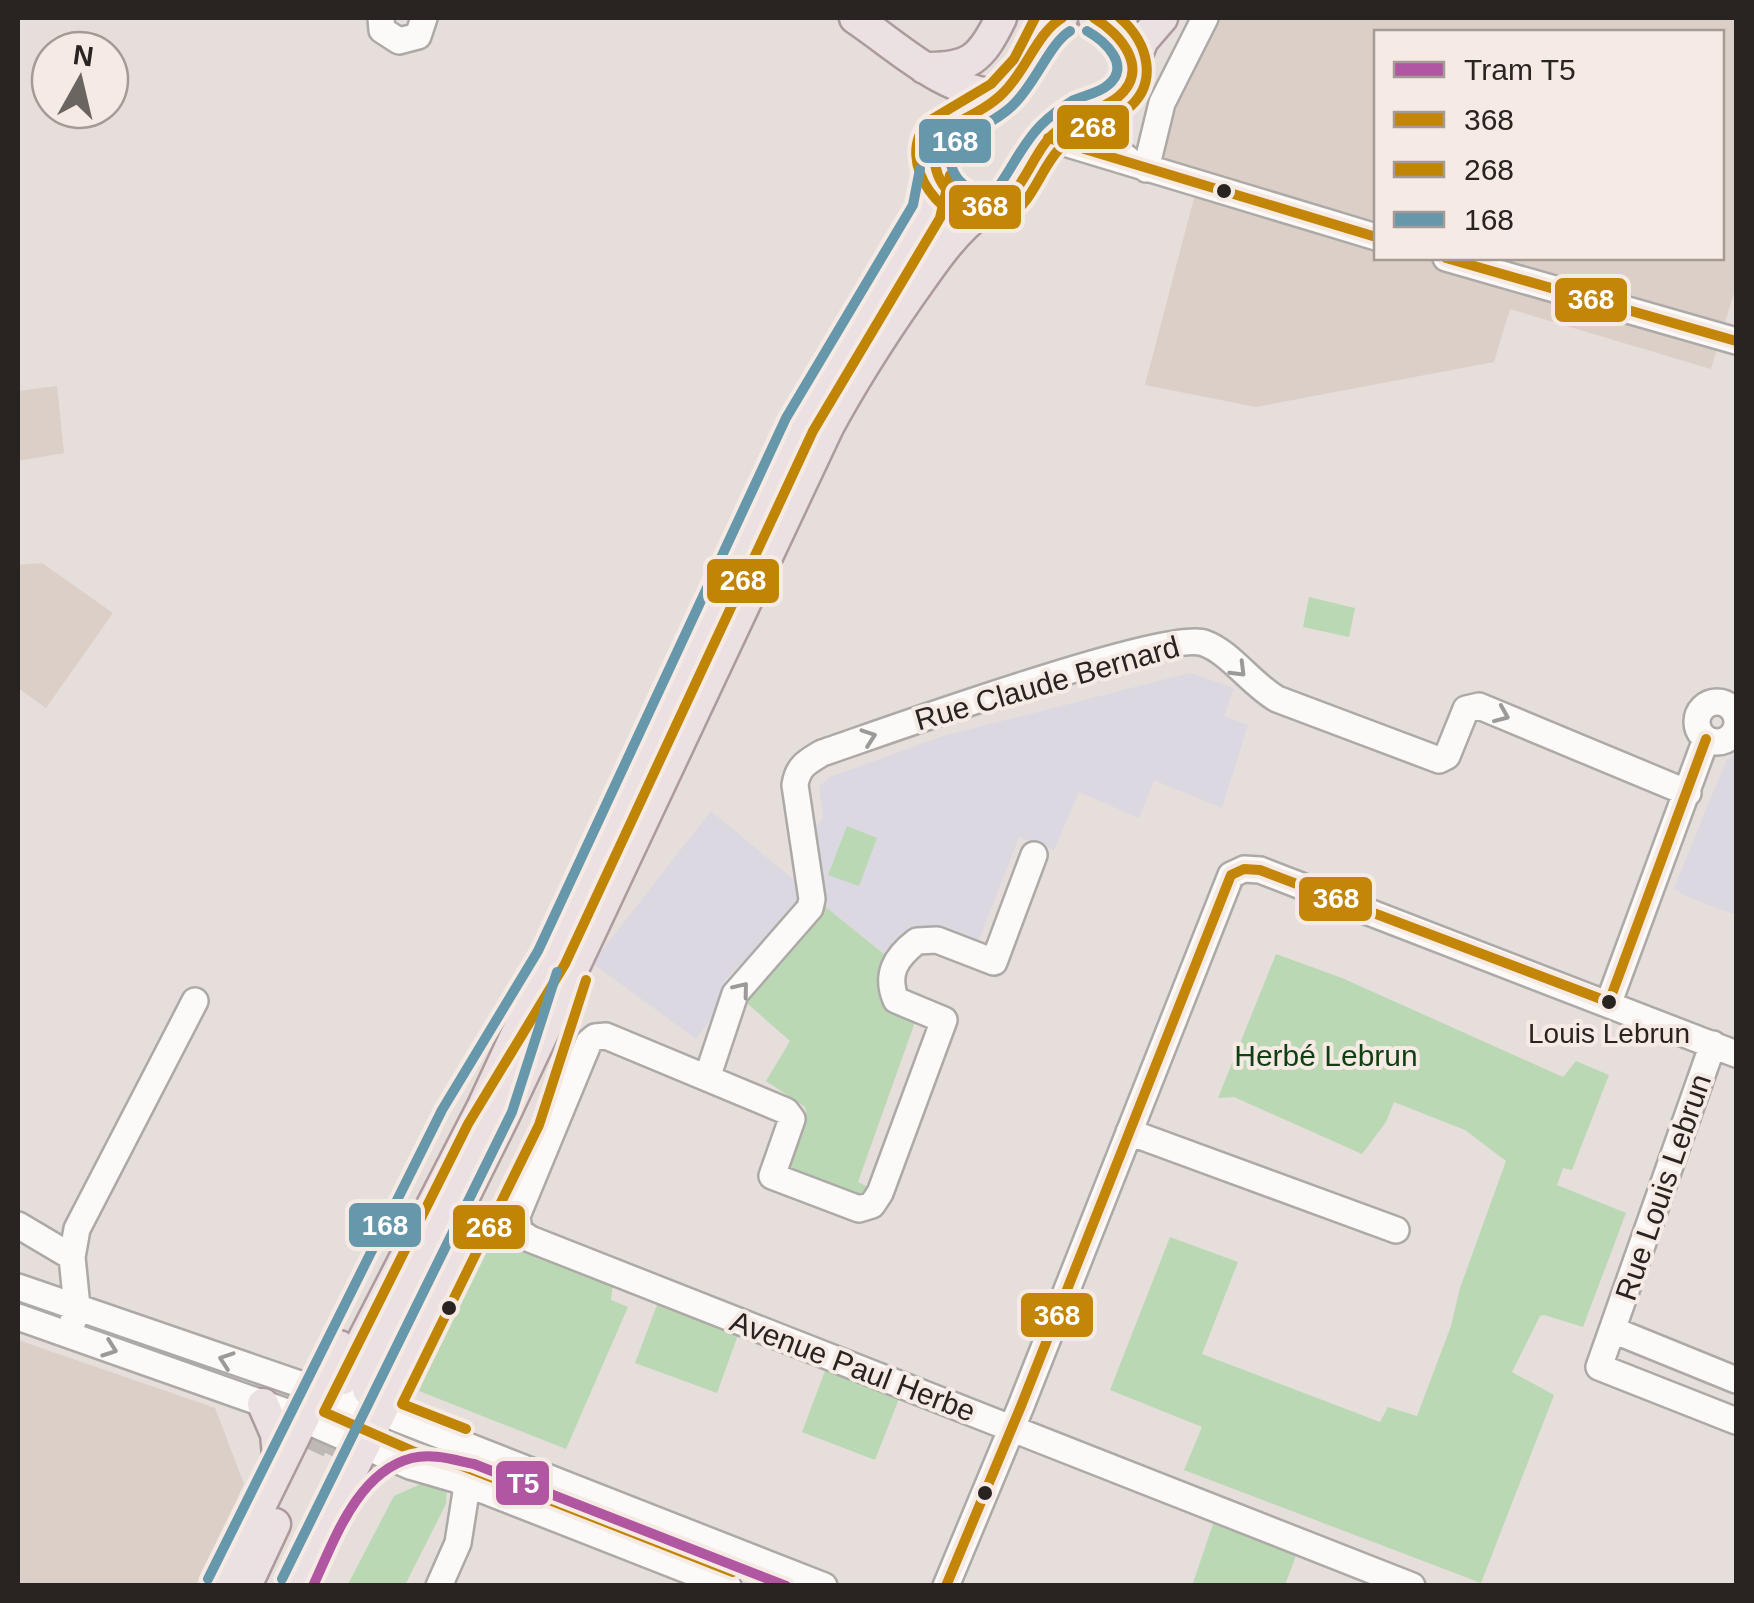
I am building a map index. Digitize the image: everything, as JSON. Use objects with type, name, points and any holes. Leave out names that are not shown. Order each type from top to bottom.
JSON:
[{"type":"main road","points":[[855,18],[924,68],[970,90],[1000,96]]},
{"type":"main road","points":[[924,68],[969,63],[984,49],[1000,18]]},
{"type":"main road","points":[[937,134],[1000,96],[1026,66],[1031,31],[1062,18]]},
{"type":"main road","points":[[1094,18],[1126,44],[1132,64]]},
{"type":"main road","points":[[295,1586],[337,1451],[343,1398],[455,1117],[563,961],[828,427],[871,353],[940,253],[983,210],[999,206],[1011,197],[1048,138],[1123,92],[1143,40],[1162,18]]},
{"type":"main road","points":[[924,68],[941,114],[932,156],[936,172],[955,198],[983,210]]},
{"type":"main road","points":[[221,1586],[280,1468],[343,1398],[503,1118],[563,961],[800,424],[852,331],[927,212],[936,172]]},
{"type":"main road","points":[[262,1404],[276,1434],[280,1468]]},
{"type":"main road","points":[[246,1586],[337,1451]]},
{"type":"main road","points":[[272,1586],[337,1451]]},
{"type":"street","points":[[381,18],[382,30],[400,41],[418,36],[424,18]]},
{"type":"street","points":[[1140,167],[1162,103],[1205,18]]},
{"type":"street","points":[[1102,105],[1101,125],[1108,141],[1140,167]]},
{"type":"street","points":[[1048,138],[1374,235]]},
{"type":"street","points":[[1453,260],[1736,341]]},
{"type":"street","name":"Rue Claude Bernard","points":[[707,1078],[735,994],[810,908],[812,899],[795,784],[804,763],[822,753],[961,705],[1118,658],[1180,641],[1204,643],[1218,650],[1258,688],[1277,698],[1439,760],[1446,756],[1466,709],[1478,706],[1688,793]]},
{"type":"street","points":[[1610,1002],[1706,739],[1697,724],[1700,712],[1710,704],[1733,710]]},
{"type":"street","points":[[707,1078],[786,1111],[792,1118],[772,1176],[859,1209],[872,1205],[880,1193],[944,1020],[896,1000],[890,986],[894,963],[917,941],[937,940],[994,962],[1034,855]]},
{"type":"street","points":[[946,1586],[1231,875],[1244,868],[1260,870],[1725,1049]]},
{"type":"street","points":[[69,1335],[77,1308],[72,1257],[77,1229],[195,1001]]},
{"type":"street","name":"Avenue Paul Herbe","points":[[707,1078],[606,1036],[595,1036],[588,1042],[517,1216],[519,1231],[530,1240],[1412,1586]]},
{"type":"street","name":"Rue Louis Lebrun","points":[[1725,1049],[1600,1367],[1736,1421]]},
{"type":"street","points":[[1129,1132],[1396,1230]]},
{"type":"street","points":[[18,1225],[72,1257]]},
{"type":"street","points":[[18,1287],[343,1398],[824,1586]]},
{"type":"street","points":[[18,1318],[262,1404],[343,1398]]},
{"type":"street","name":"Rue Louis Lebrun","points":[[1613,1330],[1736,1380]]},
{"type":"street","points":[[343,1398],[337,1451],[410,1466],[471,1485],[728,1586]]},
{"type":"street","points":[[439,1586],[458,1543],[466,1492],[471,1485]]},
{"type":"shaded area","points":[[1197,18],[1736,18],[1736,286],[1711,369],[1510,309],[1494,362],[1256,407],[1145,385],[1200,175],[1137,149],[1147,119]]},
{"type":"shaded area","points":[[57,386],[64,453],[18,461],[18,391]]},
{"type":"shaded area","points":[[42,563],[113,613],[46,708],[18,688],[18,565]]},
{"type":"shaded area","points":[[1190,673],[1234,688],[1224,716],[1248,725],[1222,808],[1154,780],[1139,818],[1079,792],[1054,850],[1019,837],[977,945],[921,933],[890,959],[822,904],[811,834],[823,817],[819,786],[830,777],[943,736]]},
{"type":"shaded area","points":[[1736,752],[1736,915],[1674,888],[1726,761]]},
{"type":"shaded area","points":[[711,811],[806,890],[788,916],[725,980],[724,1002],[696,1039],[592,963]]},
{"type":"shaded area","points":[[18,1340],[215,1408],[244,1484],[196,1585],[18,1585]]},
{"type":"green space","points":[[1309,597],[1355,608],[1349,637],[1303,627]]},
{"type":"green space","points":[[847,826],[877,838],[859,886],[828,875]]},
{"type":"green space","points":[[822,904],[890,959],[897,1013],[915,1022],[858,1182],[872,1189],[863,1198],[795,1175],[790,1168],[805,1122],[805,1107],[766,1081],[790,1041],[741,998]]},
{"type":"green space","name":"Herbé Lebrun","points":[[1276,954],[1342,978],[1563,1077],[1576,1061],[1609,1075],[1572,1170],[1563,1168],[1557,1185],[1626,1213],[1583,1327],[1540,1316],[1512,1372],[1554,1395],[1481,1583],[1184,1470],[1202,1427],[1110,1390],[1170,1237],[1238,1262],[1202,1354],[1380,1422],[1388,1407],[1417,1416],[1506,1161],[1465,1130],[1394,1102],[1386,1122],[1362,1154],[1234,1097],[1218,1098]]},
{"type":"green space","points":[[487,1234],[613,1283],[611,1300],[628,1307],[566,1449],[419,1391]]},
{"type":"green space","points":[[657,1305],[738,1335],[717,1393],[635,1363]]},
{"type":"green space","points":[[828,1363],[902,1391],[875,1460],[802,1432]]},
{"type":"green space","points":[[427,1481],[447,1485],[446,1504],[405,1585],[347,1586],[394,1496]]},
{"type":"green space","points":[[1213,1524],[1297,1553],[1285,1585],[1192,1586]]},
{"type":"tunnel","points":[[310,1450],[343,1379]]},
{"type":"tunnel","points":[[336,1458],[368,1390]]},
{"type":"tram line","name":"T5","points":[[313,1586],[339,1529],[362,1493],[393,1466],[428,1456],[474,1464],[786,1586]]},
{"type":"transit line","name":"268","points":[[1035,18],[1014,59],[991,84],[929,121],[919,137],[916,155],[920,173],[942,205],[959,216],[977,222],[1008,216],[1026,200],[1060,148],[1137,100],[1146,76],[1146,63],[1138,39],[1120,18]]},
{"type":"transit line","name":"368","points":[[1062,18],[997,98],[937,134],[937,171],[943,185],[963,203],[981,207],[1005,200],[1052,135],[1118,97],[1128,87],[1132,76],[1128,53],[1114,33],[1094,18]]},
{"type":"transit line","name":"168","points":[[1070,31],[1055,45],[1012,106],[950,144],[954,174],[967,187],[975,191],[996,190],[1044,122],[1072,101],[1104,88],[1115,78],[1117,62],[1113,55],[1087,31]]},
{"type":"transit line","name":"368","points":[[1048,138],[1374,236]]},
{"type":"transit line","name":"168","points":[[208,1579],[442,1110],[538,951],[786,418],[913,205],[920,169]]},
{"type":"transit line","name":"268","points":[[733,1572],[460,1465],[415,1452],[324,1412],[468,1124],[565,964],[813,431],[940,218],[950,175]]},
{"type":"transit line","name":"368","points":[[1453,260],[1736,341]]},
{"type":"transit line","name":"368","points":[[1609,1002],[1706,739]]},
{"type":"transit line","name":"368","points":[[946,1586],[1231,875],[1244,869],[1260,870],[1609,1002]]},
{"type":"transit line","name":"168","points":[[282,1579],[512,1112],[557,972]]},
{"type":"transit line","name":"268","points":[[466,1429],[402,1404],[539,1125],[586,980]]},
{"type":"transit line","name":"268","points":[[674,1543],[782,1586]]},
{"type":"place","name":"Louis Lebrun","points":[[1609,1002]]}]
